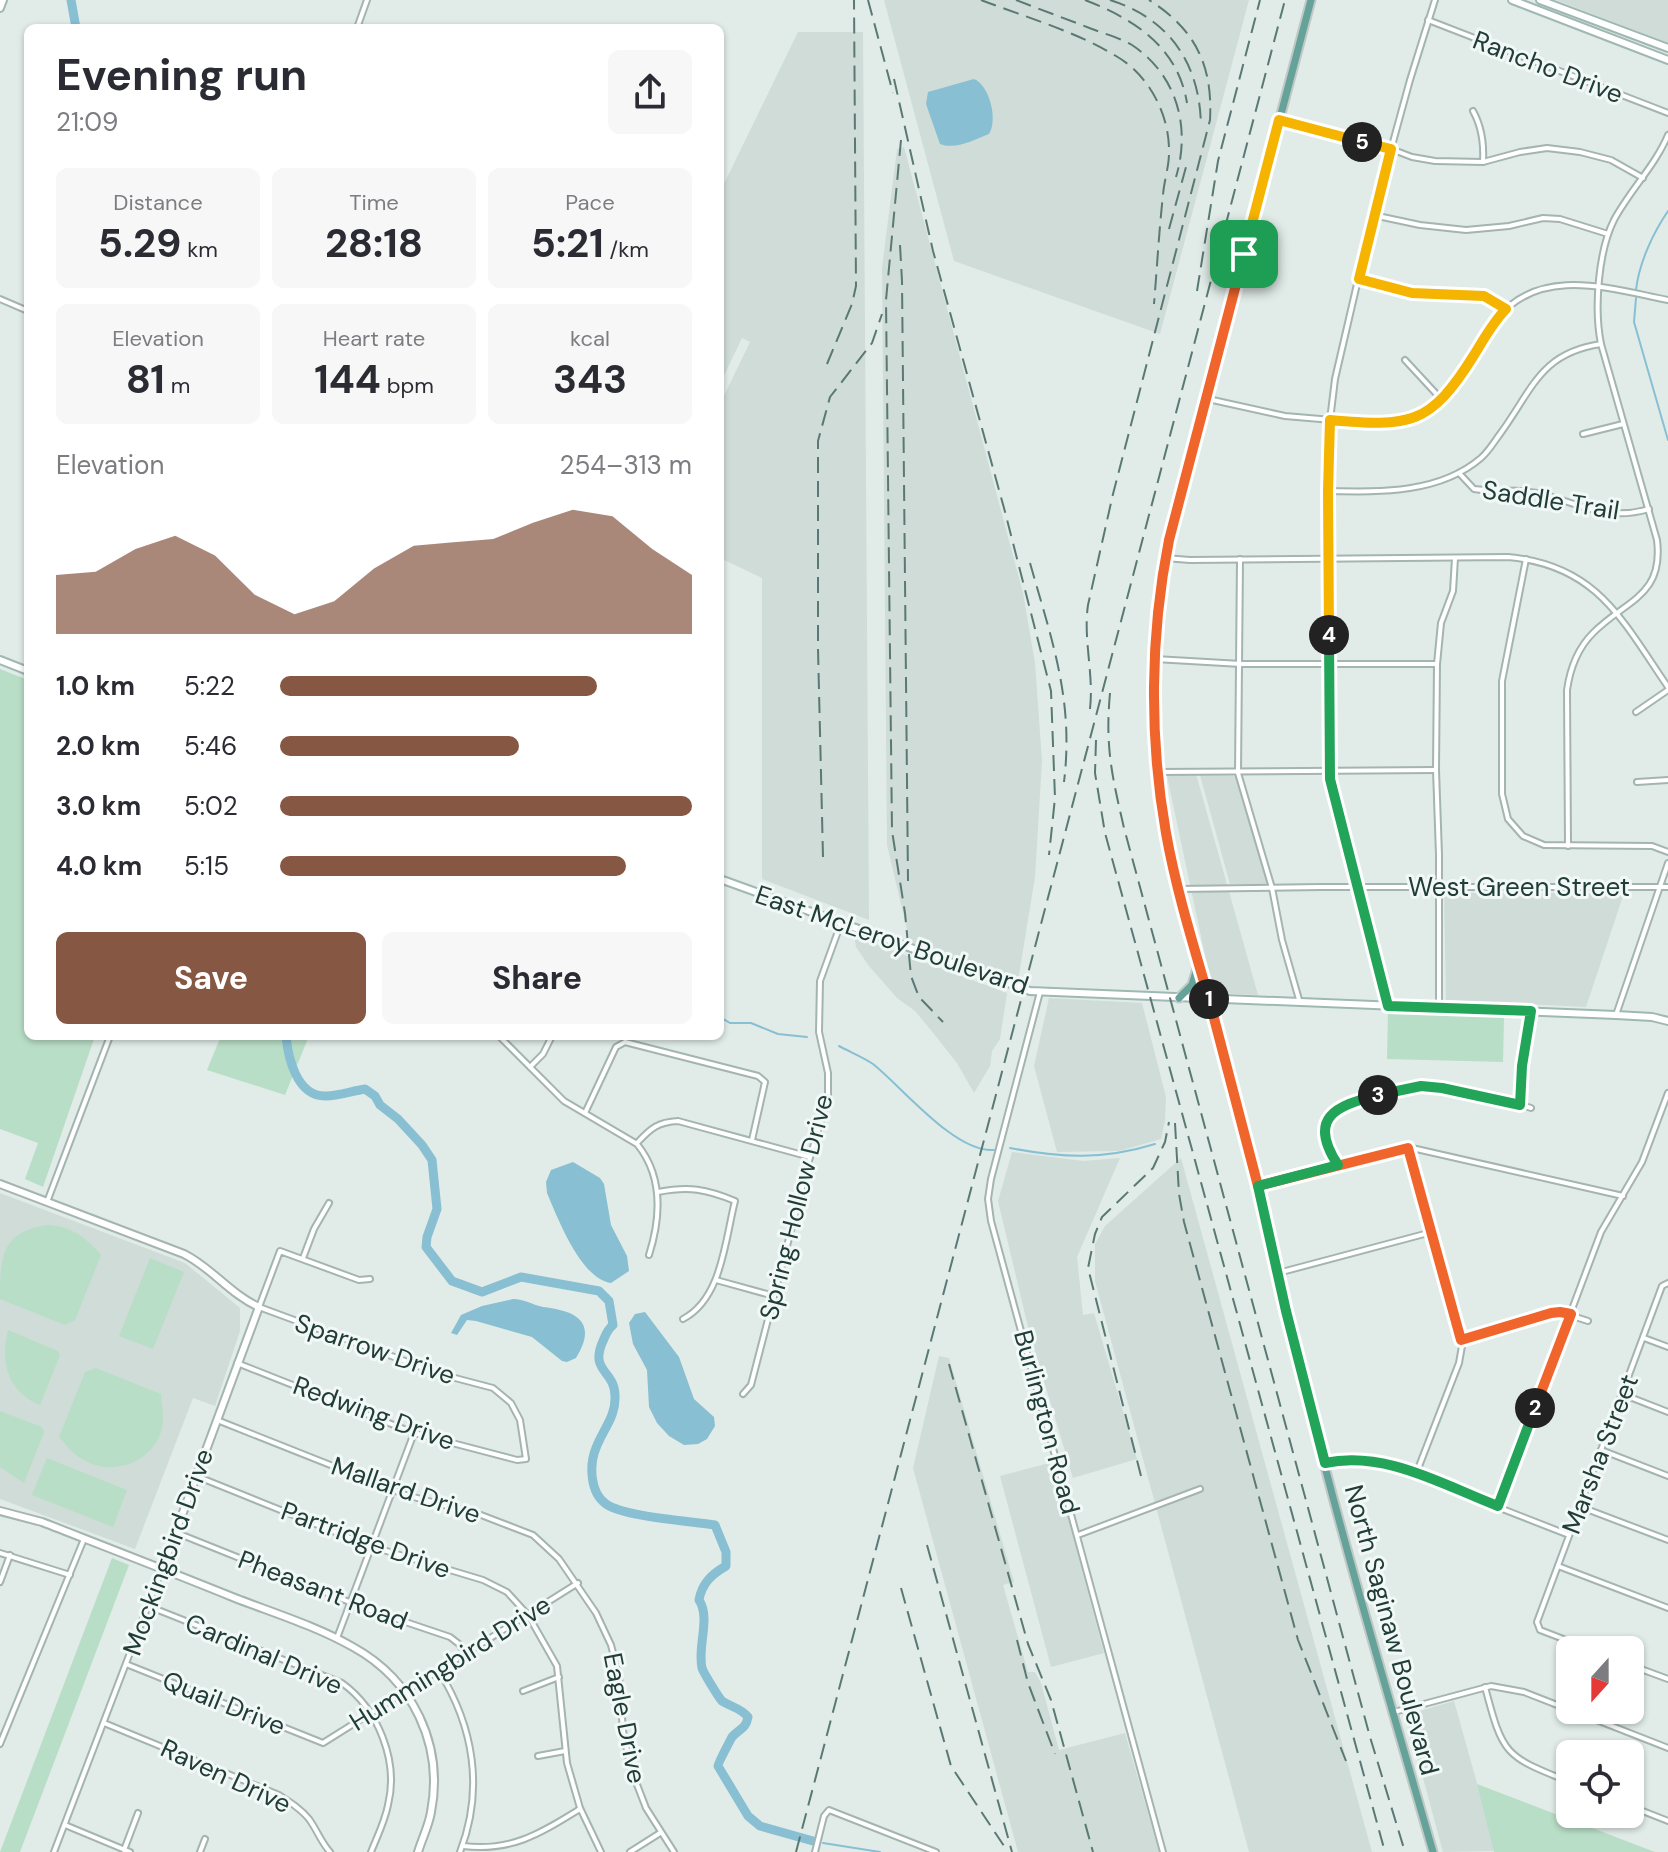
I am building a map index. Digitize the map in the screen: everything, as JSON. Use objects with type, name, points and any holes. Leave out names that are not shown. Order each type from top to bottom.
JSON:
[{"type":"main road","points":[[0,8],[3,0]]},
{"type":"main road","name":"North Saginaw Boulevard","points":[[1311,0],[1165,558],[1155,659],[1158,772],[1166,835],[1178,889],[1258,1186],[1325,1463],[1433,1852]]},
{"type":"main road","points":[[1512,0],[1668,60]]},
{"type":"main road","points":[[1540,0],[1668,48]]},
{"type":"main road","points":[[0,660],[24,669]]},
{"type":"main road","name":"East McLeroy Boulevard","points":[[724,880],[1013,986],[1040,992],[1531,1011],[1652,1017],[1668,1021]]},
{"type":"main road","points":[[1179,998],[1192,985],[1199,963]]},
{"type":"main road","points":[[0,1184],[192,1257],[235,1293],[259,1307]]},
{"type":"main road","name":"Mockingbird Drive","points":[[162,1569],[259,1307]]},
{"type":"main road","points":[[0,1511],[33,1519],[337,1638],[381,1667],[406,1692],[427,1734],[435,1781],[431,1816],[418,1852]]},
{"type":"street","points":[[358,24],[367,0]]},
{"type":"street","points":[[1388,1006],[1329,770],[1330,420],[1335,379],[1373,215],[1435,0]]},
{"type":"street","name":"Rancho Drive","points":[[1428,20],[1668,113]]},
{"type":"street","points":[[1473,111],[1479,122],[1483,162]]},
{"type":"street","points":[[1279,120],[1435,161],[1483,162],[1534,150],[1564,149],[1611,160],[1643,178]]},
{"type":"street","points":[[1568,846],[1568,679],[1585,641],[1644,593],[1655,572],[1658,546],[1601,344],[1598,328],[1602,256],[1615,218],[1668,135]]},
{"type":"street","points":[[1373,215],[1466,230],[1509,226],[1543,218],[1560,219],[1608,234]]},
{"type":"street","points":[[1359,279],[1412,293],[1484,296],[1506,309]]},
{"type":"street","points":[[1206,398],[1275,415],[1396,423],[1420,415],[1442,400],[1506,309],[1528,293],[1563,284],[1668,300]]},
{"type":"street","points":[[0,299],[24,309]]},
{"type":"street","points":[[1328,491],[1405,489],[1459,473],[1489,450],[1549,365],[1574,349],[1601,344]]},
{"type":"street","points":[[1405,360],[1442,400]]},
{"type":"street","points":[[1583,434],[1624,424]]},
{"type":"street","name":"Saddle Trail","points":[[1459,473],[1474,489],[1534,493],[1611,515],[1649,509]]},
{"type":"street","points":[[1165,558],[1526,559],[1549,564],[1576,576],[1617,613],[1668,689],[1636,712]]},
{"type":"street","points":[[1439,1007],[1437,664],[1439,637],[1453,591],[1455,558]]},
{"type":"street","points":[[1240,559],[1238,773],[1272,888],[1282,940],[1300,1003]]},
{"type":"street","points":[[1526,559],[1502,681],[1504,808],[1510,823],[1529,840],[1551,846],[1652,846],[1668,852]]},
{"type":"street","points":[[1155,659],[1241,664],[1437,664]]},
{"type":"street","points":[[1158,772],[1436,770]]},
{"type":"street","points":[[1637,782],[1668,780]]},
{"type":"street","points":[[1616,1015],[1668,863]]},
{"type":"street","name":"West Green Street","points":[[1178,889],[1668,887]]},
{"type":"street","name":"Spring Hollow Drive","points":[[743,1394],[751,1385],[828,1097],[828,1073],[819,1032],[820,981],[841,923]]},
{"type":"street","name":"Burlington Road","points":[[1040,992],[988,1199],[992,1225],[1163,1852]]},
{"type":"street","points":[[1520,1105],[1523,1051],[1531,1011]]},
{"type":"street","points":[[47,1202],[108,1040]]},
{"type":"street","points":[[503,1040],[564,1101],[637,1144],[652,1166],[658,1192],[657,1220],[649,1255]]},
{"type":"street","points":[[530,1067],[543,1054],[550,1040]]},
{"type":"street","points":[[585,1114],[616,1047],[625,1042],[758,1076],[765,1082],[752,1140]]},
{"type":"street","points":[[1338,1165],[1329,1151],[1324,1128],[1331,1112],[1349,1103],[1421,1086],[1531,1108]]},
{"type":"street","points":[[1498,1506],[1601,1232],[1642,1162],[1668,1093]]},
{"type":"street","points":[[637,1144],[652,1127],[678,1121],[810,1157]]},
{"type":"street","points":[[1258,1186],[1408,1148],[1623,1196]]},
{"type":"street","points":[[1408,1148],[1461,1340],[1459,1363],[1416,1474]]},
{"type":"street","points":[[658,1192],[684,1187],[719,1194],[735,1201],[716,1280],[703,1304],[683,1319]]},
{"type":"street","points":[[329,1203],[314,1229],[303,1259],[359,1280],[370,1279]]},
{"type":"street","points":[[1278,1273],[1432,1232]]},
{"type":"street","name":"Mockingbird Drive","points":[[259,1307],[280,1251],[303,1259]]},
{"type":"street","points":[[716,1280],[774,1296]]},
{"type":"street","name":"Marsha Street","points":[[1556,1636],[1536,1626],[1662,1286],[1667,1283]]},
{"type":"street","name":"Sparrow Drive","points":[[259,1307],[440,1374],[493,1388]]},
{"type":"street","points":[[1461,1340],[1551,1313],[1571,1314],[1588,1321]]},
{"type":"street","points":[[1643,1337],[1668,1347]]},
{"type":"street","name":"Redwing Drive","points":[[237,1363],[414,1433],[517,1460],[526,1459],[520,1420],[511,1403],[493,1388]]},
{"type":"street","points":[[1622,1394],[1668,1412]]},
{"type":"street","name":"Mallard Drive","points":[[217,1420],[392,1490],[481,1515],[533,1535],[559,1559],[578,1583]]},
{"type":"street","points":[[337,1638],[414,1433]]},
{"type":"street","points":[[1601,1450],[1668,1476]]},
{"type":"street","points":[[1325,1463],[1350,1458],[1368,1459],[1416,1474],[1569,1535]]},
{"type":"street","name":"Partridge Drive","points":[[196,1476],[370,1546],[490,1583],[507,1592],[528,1615],[553,1656],[559,1677],[565,1751],[580,1808],[601,1852]]},
{"type":"street","points":[[1078,1535],[1200,1489]]},
{"type":"street","points":[[1580,1506],[1668,1540]]},
{"type":"street","name":"Pheasant Road","points":[[174,1533],[351,1603],[450,1637],[465,1654]]},
{"type":"street","points":[[0,1744],[84,1539]]},
{"type":"street","points":[[0,1553],[70,1575]]},
{"type":"street","points":[[0,1582],[10,1555]]},
{"type":"street","points":[[1558,1566],[1668,1608]]},
{"type":"street","name":"Mockingbird Drive","points":[[54,1852],[162,1569]]},
{"type":"street","name":"Hummingbird Drive","points":[[323,1743],[578,1583]]},
{"type":"street","name":"Eagle Drive","points":[[578,1583],[611,1645],[619,1676],[623,1731],[631,1769],[660,1833],[674,1852]]},
{"type":"street","name":"Cardinal Drive","points":[[148,1606],[342,1683],[359,1696],[372,1713]]},
{"type":"street","name":"Quail Drive","points":[[126,1664],[323,1743]]},
{"type":"street","points":[[1644,1670],[1668,1679]]},
{"type":"street","points":[[439,1671],[458,1704],[472,1754],[473,1794],[460,1852]]},
{"type":"street","points":[[523,1691],[559,1677]]},
{"type":"street","points":[[1394,1712],[1485,1687],[1516,1690],[1556,1705]]},
{"type":"street","points":[[1485,1687],[1496,1731],[1508,1751],[1524,1764],[1556,1777]]},
{"type":"street","points":[[371,1852],[388,1806],[391,1774],[389,1758],[372,1713]]},
{"type":"street","name":"Raven Drive","points":[[104,1723],[279,1795],[309,1819],[330,1852]]},
{"type":"street","points":[[1606,1724],[1668,1748]]},
{"type":"street","points":[[538,1756],[565,1751]]},
{"type":"street","points":[[463,1846],[482,1851],[513,1848],[580,1808]]},
{"type":"street","points":[[815,1852],[828,1811],[836,1811],[936,1852]]},
{"type":"street","points":[[1644,1812],[1668,1821]]},
{"type":"street","points":[[65,1825],[127,1851],[138,1813]]},
{"type":"street","points":[[630,1852],[660,1833]]},
{"type":"street","points":[[200,1852],[205,1839]]},
{"type":"shaded area","points":[[884,0],[1249,0],[1160,334],[954,261]]},
{"type":"shaded area","points":[[1556,0],[1668,0],[1668,43]]},
{"type":"shaded area","points":[[798,32],[863,32],[869,920],[762,879],[762,578],[724,560],[724,396],[750,342],[742,338],[724,376],[724,184]]},
{"type":"shaded area","points":[[904,147],[1023,593],[1035,663],[1042,761],[1035,877],[1018,981],[910,942],[887,845],[882,268],[897,149]]},
{"type":"shaded area","points":[[1196,774],[1258,995],[1213,993],[1167,776]]},
{"type":"shaded area","points":[[1200,775],[1236,776],[1268,884],[1230,884]]},
{"type":"shaded area","points":[[1444,893],[1624,893],[1586,1007],[1446,1000]]},
{"type":"shaded area","points":[[854,936],[1007,993],[1000,1039],[992,1051],[990,1066],[974,1093],[957,1063],[930,1029],[869,966],[856,947]]},
{"type":"shaded area","points":[[1049,998],[1142,1003],[1166,1097],[1161,1139],[1119,1151],[1057,1152],[1034,1066]]},
{"type":"shaded area","points":[[1012,1152],[1083,1161],[1120,1158],[1077,1257],[1083,1315],[1094,1313],[1137,1459],[1073,1478],[1029,1331],[998,1201]]},
{"type":"shaded area","points":[[1181,1158],[1372,1852],[1249,1852],[1095,1281],[1095,1244],[1105,1226]]},
{"type":"shaded area","points":[[0,1193],[185,1263],[240,1308],[240,1331],[215,1406],[193,1398],[135,1549],[0,1499]]},
{"type":"shaded area","points":[[939,1356],[949,1358],[1014,1582],[1003,1585],[1028,1672],[1035,1672],[1041,1683],[1059,1750],[1125,1733],[1159,1852],[1018,1852],[913,1468]]},
{"type":"shaded area","points":[[1053,1462],[1104,1653],[1051,1667],[1000,1476]]},
{"type":"shaded area","points":[[1454,1701],[1496,1851],[1443,1852],[1406,1715]]},
{"type":"green space","points":[[0,669],[24,678],[24,1040],[94,1040],[43,1187],[25,1179],[38,1143],[0,1129]]},
{"type":"green space","points":[[1388,1012],[1504,1017],[1503,1062],[1387,1059]]},
{"type":"green space","points":[[219,1040],[307,1040],[285,1095],[207,1070]]},
{"type":"green space","points":[[48,1225],[78,1234],[101,1255],[75,1320],[65,1325],[0,1299],[6,1249],[20,1233]]},
{"type":"green space","points":[[150,1258],[184,1272],[153,1349],[119,1336]]},
{"type":"green space","points":[[8,1330],[58,1351],[60,1355],[40,1405],[20,1392],[9,1375],[5,1354]]},
{"type":"green space","points":[[96,1368],[161,1394],[163,1418],[156,1443],[139,1459],[117,1467],[105,1467],[82,1459],[59,1437],[85,1372]]},
{"type":"green space","points":[[0,1411],[42,1427],[44,1432],[24,1483],[0,1467]]},
{"type":"green space","points":[[47,1458],[127,1490],[113,1527],[32,1495]]},
{"type":"green space","points":[[112,1558],[129,1565],[20,1852],[0,1852]]},
{"type":"green space","points":[[1477,1784],[1556,1814],[1556,1828],[1592,1828],[1655,1852],[1494,1852]]},
{"type":"water","points":[[974,79],[980,83],[991,104],[993,120],[989,134],[958,145],[940,144],[926,104],[928,92]]},
{"type":"water","points":[[573,1162],[600,1178],[604,1184],[611,1225],[627,1256],[629,1271],[611,1283],[600,1279],[580,1260],[547,1193],[546,1182],[551,1170]]},
{"type":"water","points":[[513,1299],[566,1312],[580,1320],[585,1335],[576,1358],[562,1361],[532,1337],[476,1321],[467,1320],[457,1335],[451,1333],[461,1315],[482,1306]]},
{"type":"water","points":[[645,1312],[679,1357],[694,1399],[714,1417],[715,1426],[707,1439],[698,1444],[684,1445],[669,1436],[657,1423],[649,1407],[647,1370],[633,1344],[629,1323],[635,1314]]},
{"type":"waterway","points":[[71,0],[75,24]]},
{"type":"waterway","points":[[1636,290],[1648,249],[1668,211]]},
{"type":"waterway","points":[[1636,298],[1634,322],[1668,440]]},
{"type":"waterway","points":[[724,1019],[730,1023],[751,1023],[778,1034],[807,1037]]},
{"type":"waterway","points":[[287,1040],[296,1075],[308,1090],[326,1096],[365,1089],[422,1145],[432,1160],[437,1209],[426,1247],[452,1281],[482,1292],[521,1277],[599,1291],[609,1301],[613,1325],[603,1341],[599,1359],[614,1387],[615,1403],[594,1455],[594,1486],[601,1499],[615,1508],[715,1525],[726,1552],[726,1566],[708,1580],[699,1600],[704,1615],[702,1668],[722,1701],[748,1717],[744,1726],[732,1737],[718,1766],[748,1816],[760,1826],[813,1841]]},
{"type":"waterway","points":[[839,1046],[873,1064],[946,1130],[979,1148],[994,1150]]},
{"type":"waterway","points":[[1010,1148],[1082,1156],[1118,1153],[1155,1144]]},
{"type":"waterway","points":[[823,1843],[880,1852]]},
{"type":"railway","points":[[827,364],[852,304],[856,286],[854,0]]},
{"type":"railway","points":[[868,0],[893,93]]},
{"type":"railway","points":[[981,0],[1100,47],[1128,64],[1155,97],[1166,124],[1169,153],[1154,304]]},
{"type":"railway","points":[[1016,0],[1123,40],[1160,71],[1170,87],[1181,121],[1182,140],[1176,177]]},
{"type":"railway","points":[[1085,0],[1136,26],[1164,51],[1182,83],[1187,103]]},
{"type":"railway","points":[[1110,0],[1149,19],[1178,47],[1195,83],[1201,126]]},
{"type":"railway","points":[[1090,709],[1088,605],[1113,494],[1210,120],[1208,82],[1198,50],[1178,23],[1149,0]]},
{"type":"railway","points":[[1197,291],[1218,161],[1260,0]]},
{"type":"railway","points":[[796,1852],[1285,0]]},
{"type":"railway","points":[[894,79],[933,251],[1051,691],[1055,798],[1049,855]]},
{"type":"railway","points":[[901,140],[886,300],[892,831],[911,976],[919,997],[943,1022]]},
{"type":"railway","points":[[1169,229],[1186,167]]},
{"type":"railway","points":[[900,245],[908,881]]},
{"type":"railway","points":[[823,857],[818,649],[818,441],[830,397],[872,343],[882,314]]},
{"type":"railway","points":[[1030,563],[1059,671],[1066,724],[1064,782]]},
{"type":"railway","points":[[1110,693],[1108,730],[1111,761],[1124,828],[1370,1737],[1405,1852]]},
{"type":"railway","points":[[1096,740],[1095,773],[1105,833],[1385,1852]]},
{"type":"railway","points":[[1141,1476],[1088,1268],[1102,1217],[1153,1168],[1165,1142],[1169,1122]]},
{"type":"railway","points":[[1175,1123],[1179,1194],[1184,1222],[1298,1640],[1346,1761]]},
{"type":"railway","points":[[949,1364],[1028,1644],[1051,1700],[1093,1852]]},
{"type":"railway","points":[[927,1545],[1012,1852]]},
{"type":"railway","points":[[901,1588],[951,1766],[1006,1849]]},
{"type":"railway","points":[[1017,1640],[1028,1683],[1055,1754]]},
{"type":"route","points":[[1244,254],[1174,519],[1161,587],[1155,659],[1155,720],[1166,835],[1258,1186],[1408,1148],[1461,1340],[1551,1313],[1571,1314],[1498,1506],[1382,1462],[1350,1458],[1325,1463],[1258,1186],[1338,1165],[1329,1151],[1325,1122],[1331,1112],[1349,1103],[1421,1086],[1520,1105],[1525,1037],[1531,1011],[1388,1006],[1329,770],[1330,420],[1396,423],[1428,410],[1454,387],[1506,309],[1484,296],[1412,293],[1359,279],[1391,149],[1279,120],[1244,254]]}]
